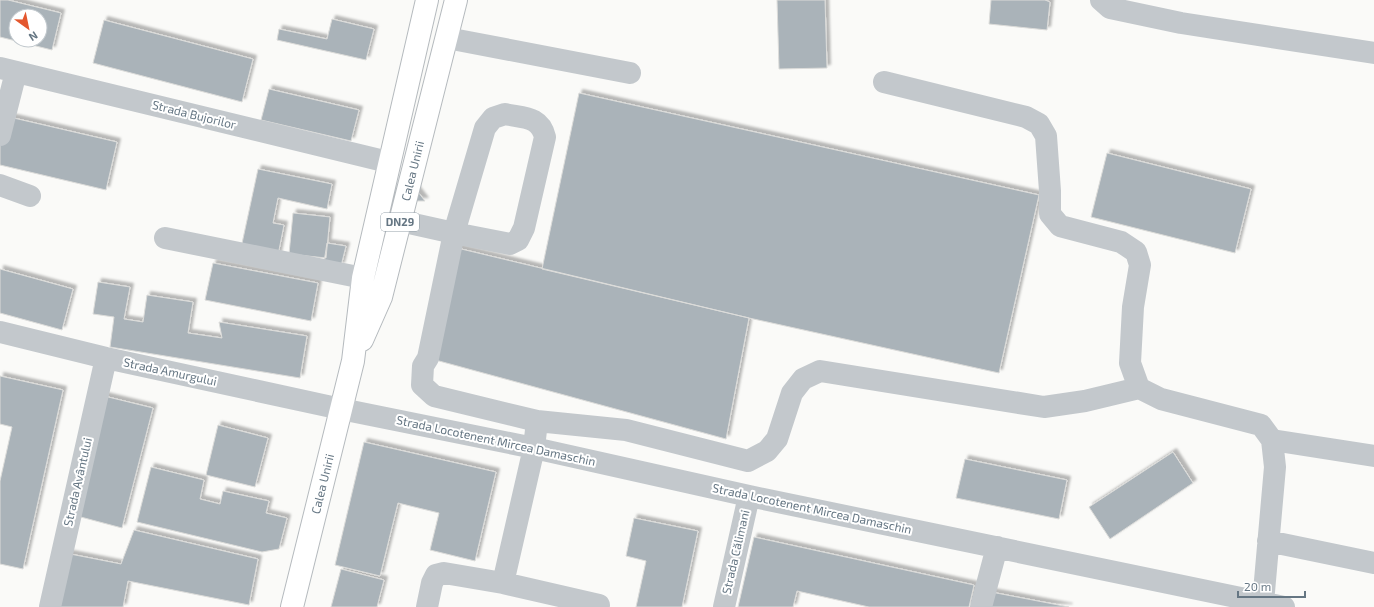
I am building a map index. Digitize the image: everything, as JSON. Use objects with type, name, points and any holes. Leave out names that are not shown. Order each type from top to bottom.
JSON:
[{"type":"main road","name":"Calea Unirii","points":[[292,607],[353,361],[363,278],[388,162],[427,0]]},
{"type":"main road","name":"Calea Unirii","points":[[353,361],[381,297],[456,0]]},
{"type":"street","points":[[1101,0],[1110,8],[1181,23],[1374,53]]},
{"type":"street","points":[[447,38],[630,74]]},
{"type":"street","name":"Strada Bujorilor","points":[[8,70],[388,162]]},
{"type":"street","points":[[0,135],[8,70]]},
{"type":"street","points":[[884,82],[1026,117],[1038,124],[1046,136],[1050,214],[1060,226],[1122,242],[1136,252],[1140,265],[1133,307],[1130,363],[1139,388]]},
{"type":"street","points":[[400,221],[454,233],[510,244],[518,240],[524,228],[545,137],[543,127],[536,121],[505,114],[493,118],[485,128],[454,233],[428,358],[423,366],[422,386],[434,396],[537,421],[626,430],[748,461],[767,451],[777,439],[792,393],[803,379],[820,371],[1044,407],[1085,401],[1139,388],[1161,399],[1261,426],[1272,440],[1275,467],[1263,603]]},
{"type":"street","points":[[0,185],[30,196]]},
{"type":"street","points":[[165,238],[363,278]]},
{"type":"street","name":"Strada Amurgului","points":[[0,332],[106,358],[341,409]]},
{"type":"street","name":"Strada Avântului","points":[[50,607],[106,358]]},
{"type":"street","name":"Strada Locotenent Mircea Damaschin","points":[[341,409],[534,448],[748,496],[1284,607]]},
{"type":"street","points":[[503,583],[534,448],[537,421]]},
{"type":"street","points":[[1272,440],[1374,456]]},
{"type":"street","name":"Strada Călimani","points":[[724,607],[748,496]]},
{"type":"street","points":[[1268,541],[1374,563]]},
{"type":"street","points":[[981,607],[997,548]]},
{"type":"street","points":[[427,607],[432,583],[436,575],[444,573],[503,583],[599,605]]},
{"type":"building","points":[[0,0],[8,0],[41,8],[8,8],[8,39],[0,37]]},
{"type":"building","points":[[777,0],[825,0],[827,68],[779,69]]},
{"type":"building","points":[[991,0],[1045,0],[1050,2],[1047,30],[989,24]]},
{"type":"building","points":[[48,10],[61,13],[52,50],[44,48],[48,48]]},
{"type":"building","points":[[332,19],[374,29],[366,60],[277,40],[279,29],[327,39]]},
{"type":"building","points":[[104,20],[253,59],[242,102],[93,63]]},
{"type":"building","points":[[269,89],[359,110],[351,141],[261,120]]},
{"type":"building","points":[[579,93],[1039,195],[999,373],[749,318],[542,269]]},
{"type":"building","points":[[5,116],[117,142],[106,190],[0,165],[0,135]]},
{"type":"building","points":[[1107,153],[1251,189],[1235,253],[1091,217]]},
{"type":"building","points":[[258,169],[332,184],[327,209],[278,198],[273,223],[284,225],[278,255],[241,248]]},
{"type":"building","points":[[415,188],[425,201],[411,201]]},
{"type":"building","points":[[293,213],[330,217],[326,258],[289,254]]},
{"type":"building","points":[[327,243],[346,246],[341,266],[324,262]]},
{"type":"building","points":[[457,248],[749,318],[726,439],[428,358]]},
{"type":"building","points":[[213,263],[318,283],[311,321],[205,300]]},
{"type":"building","points":[[0,269],[73,289],[62,330],[0,313]]},
{"type":"building","points":[[98,282],[130,287],[124,319],[143,322],[147,295],[193,302],[188,333],[222,338],[219,322],[307,336],[300,378],[110,347],[114,317],[93,314]]},
{"type":"building","points":[[0,376],[63,390],[23,569],[0,564],[0,481],[12,427],[0,424]]},
{"type":"building","points":[[104,396],[153,408],[122,528],[77,516]]},
{"type":"building","points":[[218,425],[268,438],[255,487],[206,475]]},
{"type":"building","points":[[364,442],[496,472],[475,561],[430,550],[439,513],[398,503],[380,576],[335,565]]},
{"type":"building","points":[[1173,452],[1193,483],[1110,539],[1089,507]]},
{"type":"building","points":[[965,459],[1067,480],[1059,519],[956,498]]},
{"type":"building","points":[[151,467],[204,480],[200,499],[220,504],[223,491],[269,501],[266,513],[287,518],[279,549],[262,552],[137,522]]},
{"type":"building","points":[[634,518],[698,531],[682,607],[636,607],[646,561],[626,556]]},
{"type":"building","points":[[134,530],[258,559],[249,605],[128,581],[123,607],[54,607],[65,553],[121,564]]},
{"type":"building","points":[[754,537],[974,585],[969,607],[869,607],[797,591],[793,607],[738,607]]},
{"type":"building","points":[[341,569],[384,580],[377,607],[331,607]]},
{"type":"building","points":[[991,592],[1069,607],[988,607]]}]
